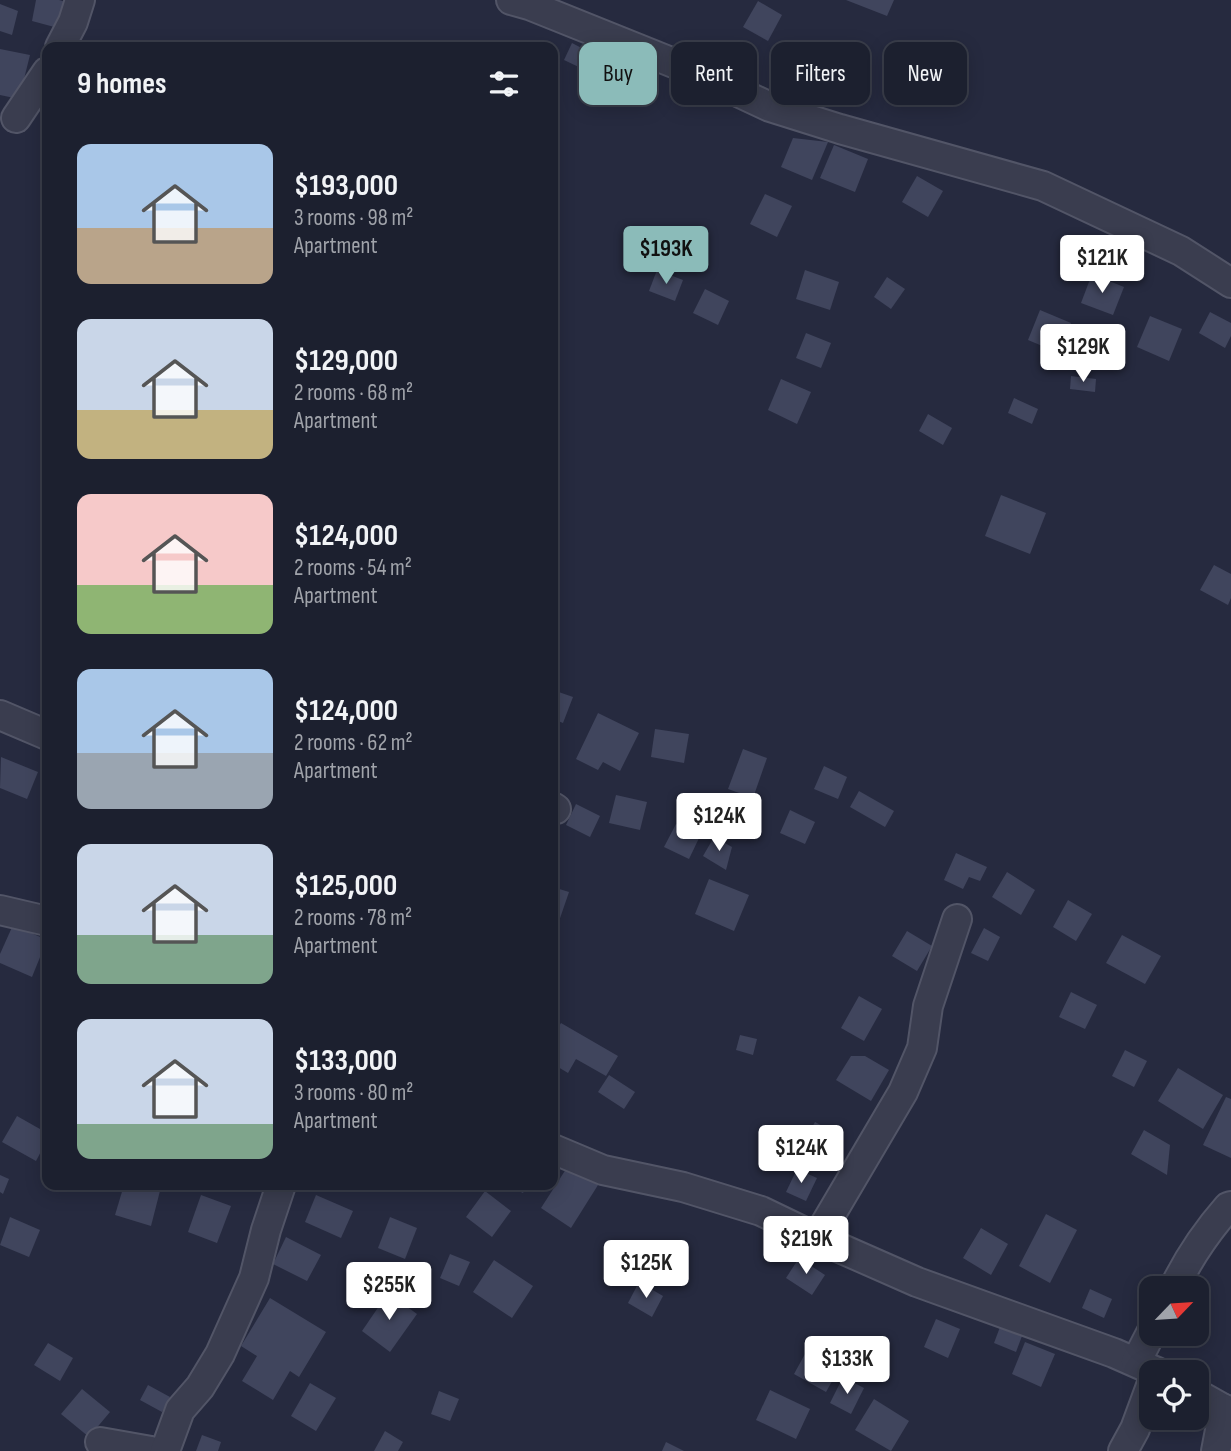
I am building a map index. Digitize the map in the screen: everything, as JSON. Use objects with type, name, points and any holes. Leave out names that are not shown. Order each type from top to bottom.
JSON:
[{"type":"street","points":[[63,42],[80,0]]},
{"type":"street","points":[[511,0],[691,70],[770,107],[1043,186],[1181,251],[1231,283]]},
{"type":"street","points":[[16,118],[42,79]]},
{"type":"street","points":[[0,715],[42,733]]},
{"type":"street","points":[[0,910],[42,920]]},
{"type":"street","points":[[817,1238],[903,1092],[922,1048],[928,1006],[957,919]]},
{"type":"street","points":[[558,1151],[603,1170],[683,1187],[761,1211],[917,1282],[1114,1353],[1139,1366]]},
{"type":"street","points":[[165,1451],[180,1410],[200,1387],[220,1354],[254,1278],[279,1190]]},
{"type":"street","points":[[1180,1276],[1212,1225],[1231,1206]]},
{"type":"street","points":[[1209,1401],[1227,1411],[1216,1451]]},
{"type":"street","points":[[1123,1451],[1139,1415]]},
{"type":"street","points":[[100,1442],[150,1451]]},
{"type":"building","points":[[36,0],[66,2],[58,28],[32,21]]},
{"type":"building","points":[[846,0],[894,0],[887,16]]},
{"type":"building","points":[[758,1],[782,15],[768,41],[743,27]]},
{"type":"building","points":[[0,4],[18,11],[12,35],[0,31]]},
{"type":"building","points":[[572,43],[579,47],[579,67],[564,60]]},
{"type":"building","points":[[0,49],[30,55],[19,99],[0,95]]},
{"type":"building","points":[[793,138],[828,142],[812,180],[781,167]]},
{"type":"building","points":[[834,145],[868,159],[855,192],[820,178]]},
{"type":"building","points":[[917,176],[943,191],[928,217],[902,202]]},
{"type":"building","points":[[765,194],[792,206],[777,237],[750,224]]},
{"type":"building","points":[[657,270],[683,280],[675,301],[649,291]]},
{"type":"building","points":[[805,270],[839,282],[830,310],[796,299]]},
{"type":"building","points":[[1092,274],[1124,287],[1113,315],[1081,303]]},
{"type":"building","points":[[887,277],[905,289],[891,309],[874,297]]},
{"type":"building","points":[[705,289],[729,301],[718,325],[693,313]]},
{"type":"building","points":[[1040,310],[1071,323],[1059,353],[1028,340]]},
{"type":"building","points":[[1210,312],[1231,323],[1231,336],[1225,348],[1199,333]]},
{"type":"building","points":[[1150,316],[1182,329],[1169,361],[1137,347]]},
{"type":"building","points":[[806,333],[831,343],[821,368],[796,358]]},
{"type":"building","points":[[1071,376],[1096,379],[1095,392],[1070,389]]},
{"type":"building","points":[[781,379],[811,392],[797,424],[768,410]]},
{"type":"building","points":[[1014,398],[1038,409],[1032,424],[1008,413]]},
{"type":"building","points":[[928,414],[952,428],[943,445],[919,431]]},
{"type":"building","points":[[1001,495],[1046,513],[1030,554],[985,536]]},
{"type":"building","points":[[1214,565],[1231,574],[1231,598],[1228,605],[1200,590]]},
{"type":"building","points":[[558,692],[573,697],[563,723],[558,721]]},
{"type":"building","points":[[598,713],[639,733],[620,771],[603,762],[598,770],[576,759]]},
{"type":"building","points":[[655,729],[689,734],[684,763],[651,757]]},
{"type":"building","points":[[743,749],[767,758],[753,798],[728,789]]},
{"type":"building","points":[[1,757],[38,772],[27,799],[0,788]]},
{"type":"building","points":[[824,766],[847,777],[838,799],[814,789]]},
{"type":"building","points":[[859,791],[894,811],[885,827],[850,807]]},
{"type":"building","points":[[616,795],[647,802],[640,830],[609,823]]},
{"type":"building","points":[[576,804],[600,816],[590,837],[566,825]]},
{"type":"building","points":[[790,810],[815,822],[805,844],[780,833]]},
{"type":"building","points":[[676,824],[700,836],[689,859],[664,847]]},
{"type":"building","points":[[714,837],[732,847],[726,870],[703,856]]},
{"type":"building","points":[[956,853],[987,867],[980,881],[969,877],[963,889],[944,880]]},
{"type":"building","points":[[1007,872],[1035,890],[1021,915],[992,897]]},
{"type":"building","points":[[709,879],[749,895],[734,931],[695,914]]},
{"type":"building","points":[[558,889],[569,892],[558,924]]},
{"type":"building","points":[[1068,900],[1092,914],[1076,941],[1053,927]]},
{"type":"building","points":[[13,925],[42,938],[42,952],[32,977],[0,963],[0,954]]},
{"type":"building","points":[[984,928],[1000,937],[988,961],[971,953]]},
{"type":"building","points":[[907,931],[932,946],[917,971],[892,956]]},
{"type":"building","points":[[1122,935],[1161,956],[1145,984],[1106,963]]},
{"type":"building","points":[[1071,992],[1097,1005],[1085,1029],[1059,1017]]},
{"type":"building","points":[[859,996],[882,1009],[864,1041],[841,1028]]},
{"type":"building","points":[[561,1023],[618,1056],[606,1076],[576,1059],[568,1073],[558,1067],[558,1028]]},
{"type":"building","points":[[740,1035],[757,1039],[753,1055],[736,1050]]},
{"type":"building","points":[[1125,1050],[1147,1061],[1134,1087],[1112,1076]]},
{"type":"building","points":[[851,1056],[865,1056],[889,1070],[871,1101],[836,1080]]},
{"type":"building","points":[[1178,1068],[1223,1095],[1203,1129],[1158,1101]]},
{"type":"building","points":[[609,1075],[635,1092],[624,1109],[598,1092]]},
{"type":"building","points":[[1226,1097],[1231,1099],[1231,1158],[1203,1145]]},
{"type":"building","points":[[17,1116],[42,1130],[42,1150],[36,1161],[2,1142]]},
{"type":"building","points":[[815,1122],[839,1135],[834,1145],[842,1149],[831,1168],[799,1151]]},
{"type":"building","points":[[1144,1130],[1170,1145],[1167,1175],[1131,1154]]},
{"type":"building","points":[[568,1166],[598,1185],[571,1228],[541,1208],[553,1190],[558,1190],[558,1182]]},
{"type":"building","points":[[797,1169],[817,1178],[806,1201],[786,1192]]},
{"type":"building","points":[[0,1175],[9,1179],[3,1194],[0,1192]]},
{"type":"building","points":[[122,1190],[160,1190],[151,1226],[115,1215]]},
{"type":"building","points":[[485,1191],[511,1211],[492,1237],[466,1217]]},
{"type":"building","points":[[201,1195],[231,1206],[217,1243],[188,1232]]},
{"type":"building","points":[[316,1195],[353,1211],[341,1238],[305,1222]]},
{"type":"building","points":[[1046,1214],[1077,1230],[1050,1283],[1019,1266]]},
{"type":"building","points":[[10,1217],[40,1230],[29,1257],[0,1245]]},
{"type":"building","points":[[390,1217],[417,1228],[405,1259],[378,1248]]},
{"type":"building","points":[[981,1228],[1008,1244],[991,1275],[963,1258]]},
{"type":"building","points":[[286,1237],[321,1255],[307,1281],[273,1264]]},
{"type":"building","points":[[450,1254],[470,1262],[459,1286],[440,1278]]},
{"type":"building","points":[[799,1258],[825,1275],[812,1295],[786,1278]]},
{"type":"building","points":[[494,1260],[533,1286],[512,1318],[473,1292]]},
{"type":"building","points":[[639,1282],[663,1296],[652,1317],[628,1303]]},
{"type":"building","points":[[1090,1289],[1112,1299],[1104,1318],[1082,1308]]},
{"type":"building","points":[[388,1293],[417,1314],[390,1352],[362,1331]]},
{"type":"building","points":[[270,1298],[326,1332],[299,1377],[290,1371],[273,1400],[242,1381],[257,1356],[241,1346]]},
{"type":"building","points":[[936,1319],[960,1329],[948,1358],[924,1347]]},
{"type":"building","points":[[1000,1327],[1022,1336],[1016,1352],[994,1343]]},
{"type":"building","points":[[1025,1342],[1055,1354],[1041,1387],[1012,1374]]},
{"type":"building","points":[[48,1343],[73,1358],[60,1381],[34,1365]]},
{"type":"building","points":[[827,1351],[844,1360],[826,1392],[794,1374],[805,1354],[821,1363]]},
{"type":"building","points":[[843,1377],[864,1388],[851,1414],[830,1403]]},
{"type":"building","points":[[310,1383],[336,1398],[316,1431],[291,1416]]},
{"type":"building","points":[[148,1385],[170,1397],[162,1412],[140,1400]]},
{"type":"building","points":[[82,1389],[110,1412],[89,1437],[61,1414]]},
{"type":"building","points":[[770,1390],[810,1409],[796,1439],[756,1420]]},
{"type":"building","points":[[439,1391],[459,1399],[450,1421],[431,1414]]},
{"type":"building","points":[[874,1399],[909,1421],[891,1451],[855,1430]]},
{"type":"building","points":[[385,1431],[403,1442],[398,1451],[374,1451]]},
{"type":"building","points":[[202,1435],[221,1442],[218,1451],[196,1451]]},
{"type":"building","points":[[666,1442],[684,1451],[662,1451]]}]
